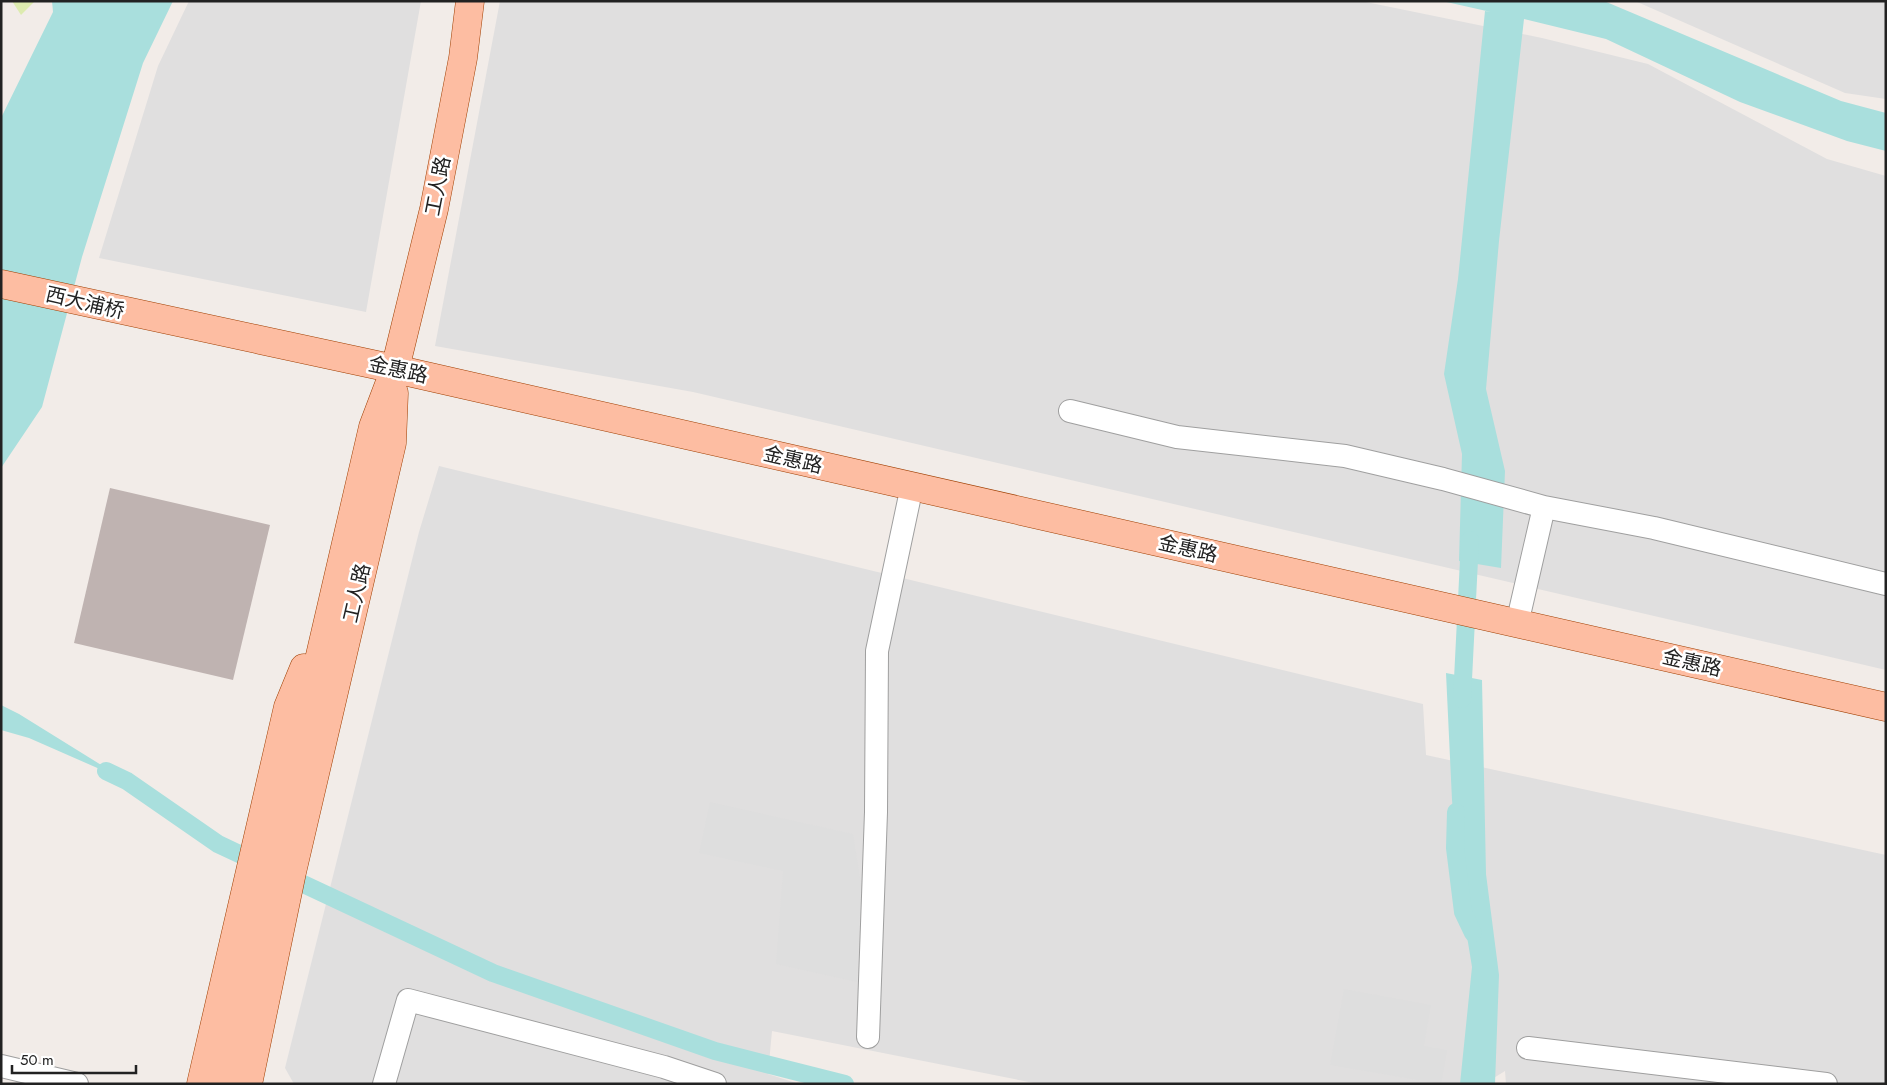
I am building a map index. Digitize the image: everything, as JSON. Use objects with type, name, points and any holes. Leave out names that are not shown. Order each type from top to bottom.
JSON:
[{"type":"main road","name":"工人路","points":[[315,724],[344,601],[373,427],[395,369],[434,209],[462,58],[470,1]]},
{"type":"main road","name":"西大浦桥","points":[[1,284],[169,322]]},
{"type":"main road","name":"金惠路","points":[[169,322],[395,369],[1886,707]]},
{"type":"main road","points":[[201,1084],[288,707],[344,601]]},
{"type":"main road","points":[[260,1084],[350,688],[344,601]]},
{"type":"main road","points":[[226,1084],[315,724]]},
{"type":"main road","points":[[248,1084],[292,872],[315,724]]},
{"type":"street","points":[[1070,411],[1177,437],[1345,456],[1443,479],[1544,507],[1654,528],[1886,584]]},
{"type":"street","points":[[868,1037],[876,812],[877,651],[912,486]]},
{"type":"street","points":[[1508,622],[1544,507]]},
{"type":"street","points":[[384,1084],[408,1000],[664,1067],[715,1084]]},
{"type":"street","points":[[1528,1048],[1826,1084]]},
{"type":"street","points":[[1,1066],[76,1084]]},
{"type":"shaded area","points":[[189,1],[421,1],[366,312],[99,258],[158,66]]},
{"type":"shaded area","points":[[500,1],[1361,1],[1542,38],[1648,64],[1827,159],[1886,176],[1886,670],[693,392],[435,346]]},
{"type":"shaded area","points":[[1635,1],[1886,1],[1886,99],[1845,93]]},
{"type":"shaded area","points":[[439,466],[1423,704],[1426,755],[1886,855],[1886,1084],[1506,1084],[1505,1071],[1484,1084],[1039,1084],[772,1031],[768,1074],[799,1084],[294,1084],[285,1068],[419,532]]},
{"type":"shaded area","points":[[710,802],[853,834],[861,884],[857,982],[776,964],[783,871],[699,853]]},
{"type":"shaded area","points":[[1344,989],[1431,1005],[1424,1046],[1447,1050],[1441,1084],[1330,1065]]},
{"type":"green space","points":[[12,1],[34,1],[34,2],[21,15]]},
{"type":"water","points":[[52,1],[173,1],[143,63],[82,257],[42,407],[1,468],[1,118],[53,12]]},
{"type":"water","points":[[1442,1],[1604,1],[1841,101],[1886,113],[1886,151],[1847,141],[1740,102],[1606,39],[1524,19],[1499,241],[1486,389],[1505,471],[1501,568],[1459,561],[1462,454],[1444,374],[1458,279],[1485,11],[1491,12]]},
{"type":"water","points":[[1446,673],[1482,680],[1486,874],[1499,975],[1495,1084],[1460,1084],[1472,967],[1463,912],[1452,800]]},
{"type":"water","points":[[1,705],[19,714],[127,781],[29,738],[1,730]]},
{"type":"building","points":[[110,488],[270,525],[233,680],[74,643]]},
{"type":"waterway","points":[[1462,699],[1470,540]]},
{"type":"waterway","points":[[106,771],[127,781],[218,844],[493,973],[715,1051],[845,1084]]},
{"type":"waterway","points":[[1456,812],[1455,848],[1463,912],[1473,933]]}]
